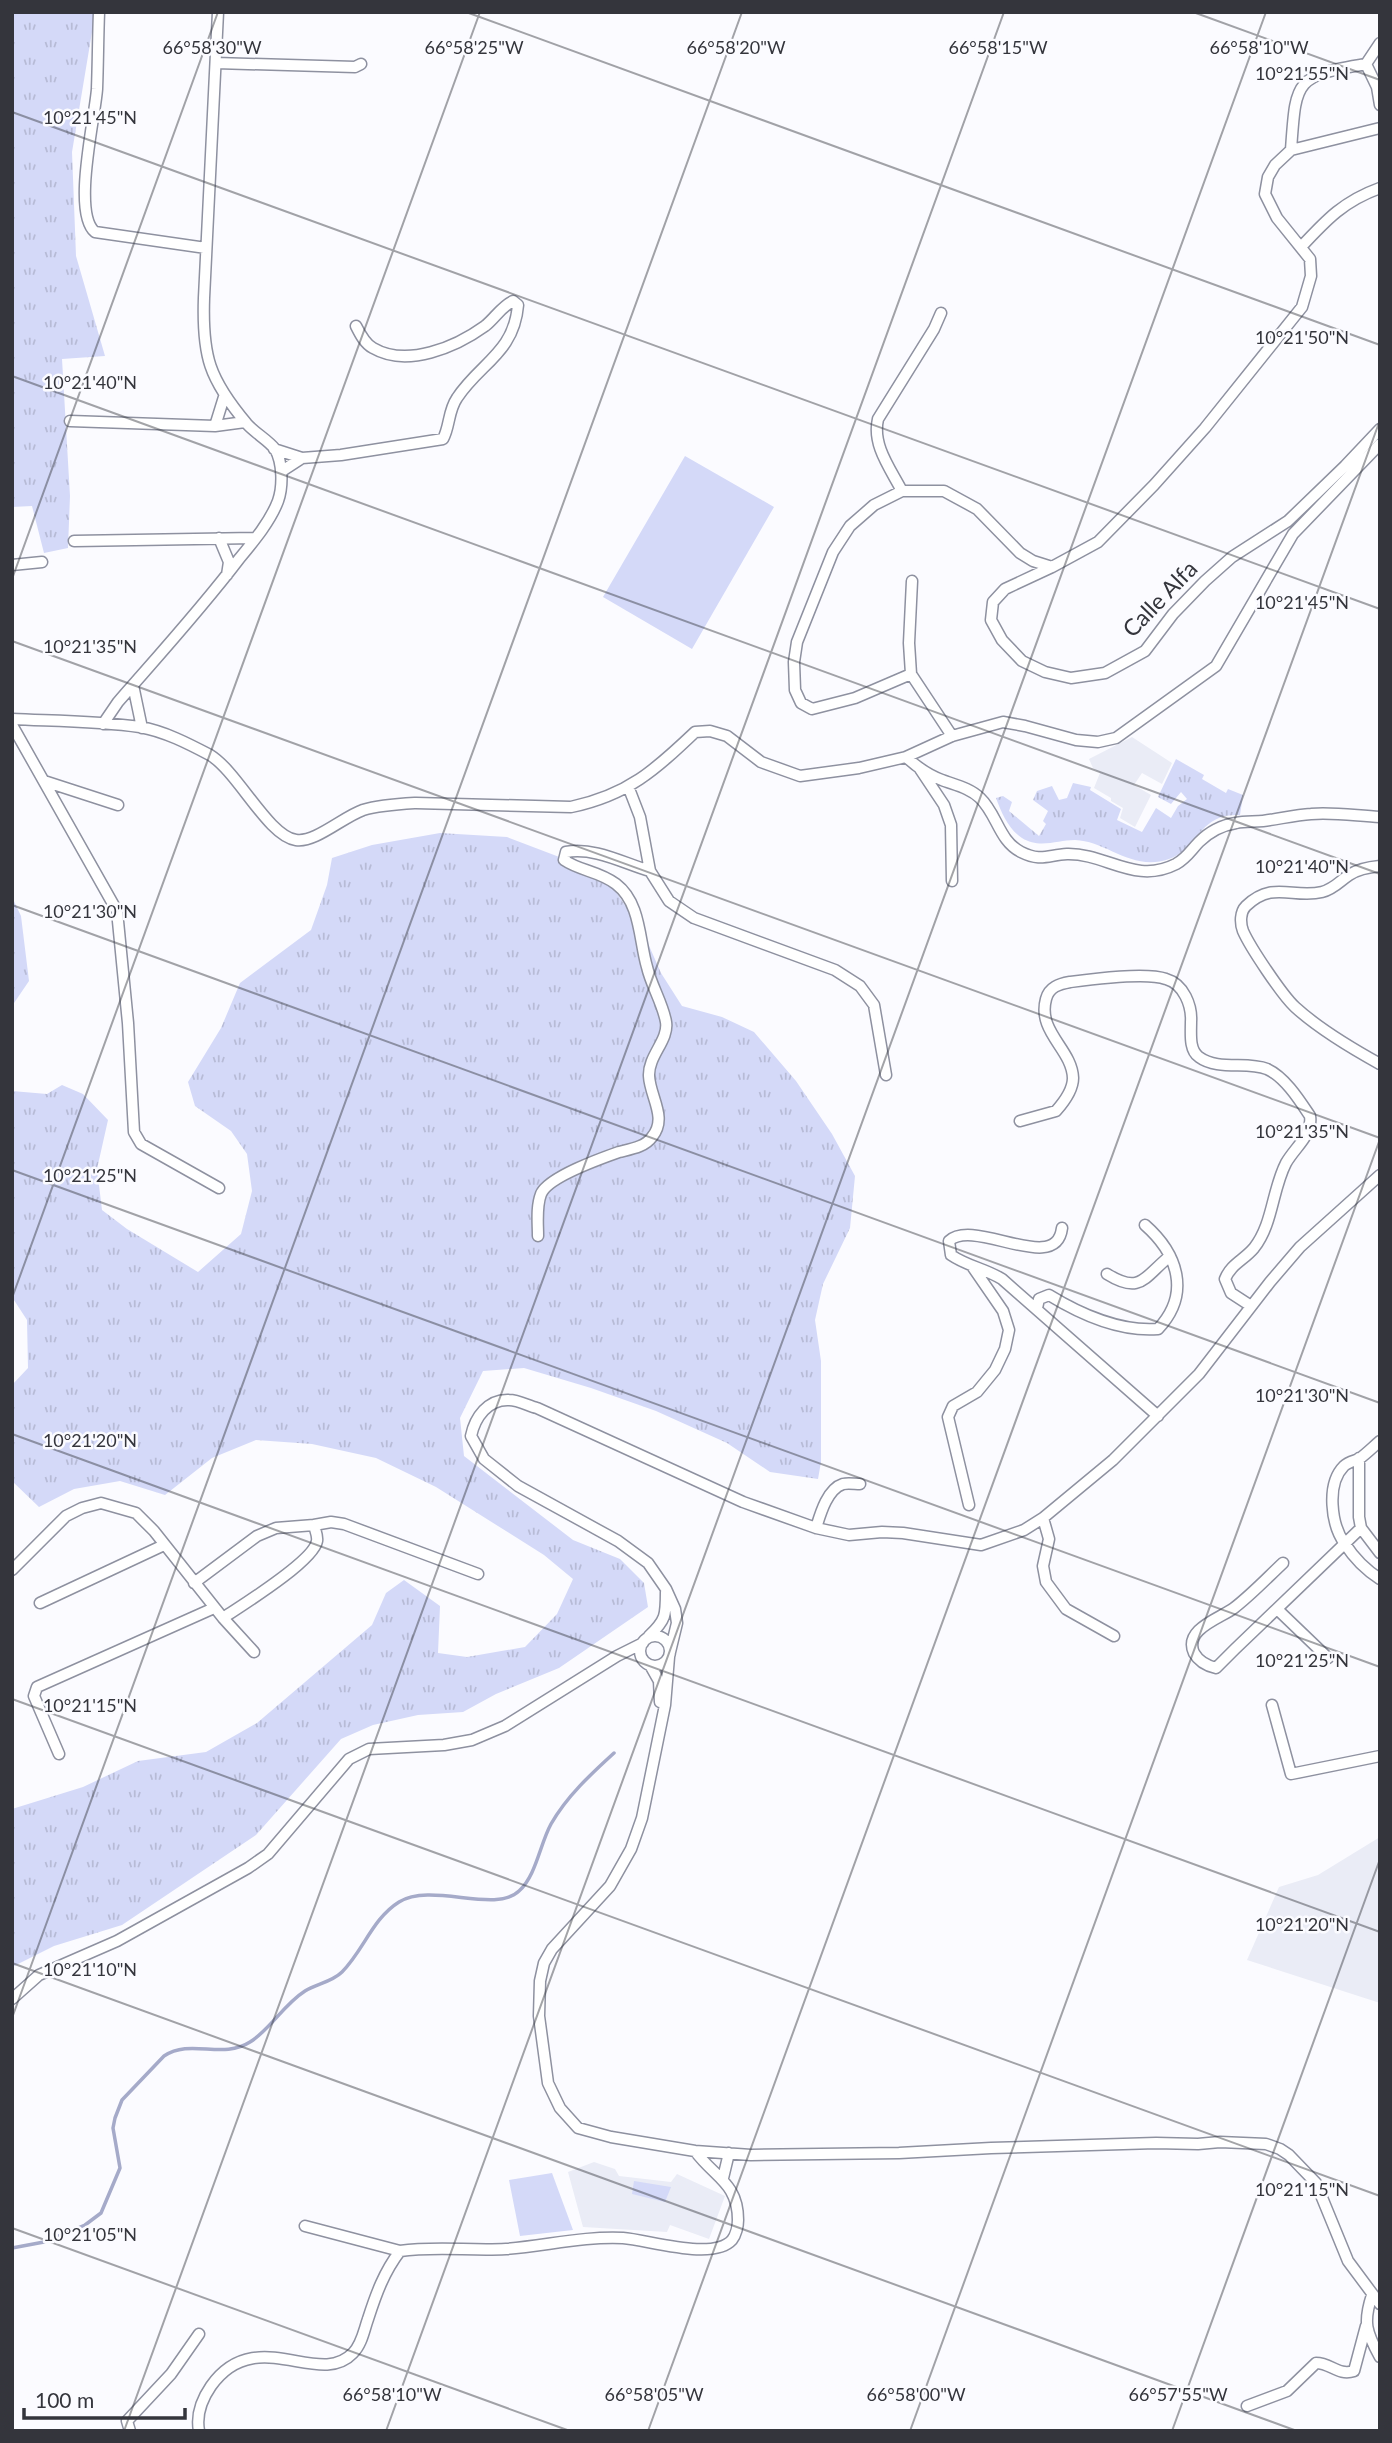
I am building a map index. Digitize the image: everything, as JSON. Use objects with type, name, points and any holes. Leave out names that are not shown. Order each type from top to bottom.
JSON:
[{"type":"street","points":[[99,12],[96,91],[86,156],[85,211],[89,228],[95,232],[206,248]]},
{"type":"street","points":[[218,12],[203,325],[209,364],[224,397],[245,422],[274,449],[302,458],[341,455],[443,439],[456,398],[512,335],[519,305],[513,301],[505,304],[488,324],[448,348],[419,354],[395,355],[372,348],[356,327]]},
{"type":"street","points":[[1291,150],[1295,102],[1307,79],[1331,70],[1366,64],[1380,43]]},
{"type":"street","points":[[216,63],[355,67],[361,64]]},
{"type":"street","points":[[1366,64],[1377,87],[1380,105]]},
{"type":"street","points":[[1380,128],[1291,150],[1268,177],[1265,194],[1276,218],[1301,247],[1332,214],[1356,197],[1380,188]]},
{"type":"street","name":"Calle Alfa","points":[[1301,247],[1310,259],[1311,276],[1302,307],[1205,428],[1098,542],[1005,589],[993,602],[991,620],[1002,640],[1022,661],[1045,673],[1071,678],[1105,673],[1144,650],[1173,614],[1205,581],[1231,557],[1288,522],[1380,429]]},
{"type":"street","points":[[902,491],[876,442],[875,432],[878,419],[934,329],[941,313]]},
{"type":"street","points":[[215,426],[224,397]]},
{"type":"street","points":[[69,421],[215,426],[245,422]]},
{"type":"street","points":[[12,719],[142,728],[181,741],[212,757],[234,777],[284,836],[295,840],[319,835],[331,825],[365,810],[394,804],[571,807],[594,802],[628,786],[662,764],[695,732],[710,731],[727,736],[761,762],[800,776],[859,768],[906,757],[953,736],[1003,722],[1076,740],[1098,742],[1116,738],[1216,666],[1293,534],[1380,444]]},
{"type":"street","points":[[103,724],[256,538],[278,500],[282,471],[274,449]]},
{"type":"street","points":[[282,471],[302,458]]},
{"type":"street","points":[[911,674],[855,698],[812,709],[801,703],[795,690],[794,662],[797,642],[833,552],[850,526],[874,505],[902,491],[944,491],[977,509],[1020,553],[1033,561],[1052,567]]},
{"type":"street","points":[[219,538],[229,562],[227,575]]},
{"type":"street","points":[[75,541],[256,538]]},
{"type":"street","points":[[12,565],[42,562]]},
{"type":"street","points":[[912,581],[909,643],[911,674],[953,736]]},
{"type":"street","points":[[133,685],[142,728]]},
{"type":"street","points":[[12,725],[117,911],[128,1023],[134,1132],[141,1144],[219,1188]]},
{"type":"street","points":[[906,757],[920,769],[980,797],[995,817],[1005,840],[1021,852],[1043,859],[1067,854],[1133,870],[1157,871],[1187,858],[1200,841],[1218,828],[1237,823],[1309,814],[1346,813],[1380,817]]},
{"type":"street","points":[[920,769],[944,805],[951,825],[952,881]]},
{"type":"street","points":[[44,781],[118,805]]},
{"type":"street","points":[[628,786],[639,817],[650,871],[670,901],[685,913],[835,970],[860,986],[874,1005],[886,1075]]},
{"type":"street","points":[[538,1236],[541,1194],[546,1188],[561,1177],[642,1145],[656,1131],[660,1118],[649,1082],[649,1069],[667,1023],[646,966],[638,925],[628,897],[600,873],[564,860],[566,852],[596,853],[650,871]]},
{"type":"street","points":[[1380,866],[1358,870],[1337,886],[1322,892],[1298,894],[1284,890],[1260,896],[1243,908],[1241,917],[1243,930],[1274,980],[1294,1006],[1336,1037],[1380,1064]]},
{"type":"street","points":[[1020,1121],[1056,1111],[1071,1088],[1073,1078],[1070,1064],[1049,1030],[1044,1009],[1052,988],[1066,983],[1121,977],[1166,978],[1174,984],[1189,1003],[1192,1044],[1198,1056],[1211,1063],[1269,1070],[1292,1092],[1310,1116],[1308,1133],[1281,1175],[1263,1232],[1254,1247],[1231,1266],[1225,1279],[1231,1293],[1251,1306]]},
{"type":"street","points":[[1247,2406],[1287,2391],[1316,2363],[1322,2363],[1339,2372],[1354,2371],[1367,2312],[1376,2300],[1348,2261],[1316,2183],[1280,2148],[1266,2144],[1220,2142],[899,2153],[729,2153],[695,2151],[611,2137],[578,2128],[560,2108],[548,2083],[539,2016],[540,1981],[544,1963],[552,1949],[610,1885],[631,1849],[642,1818],[666,1705],[670,1654],[677,1616],[666,1589],[648,1563],[618,1541],[518,1486],[484,1459],[471,1436],[474,1421],[486,1407],[509,1399],[537,1408],[743,1502],[816,1528],[849,1535],[903,1533],[981,1545],[1024,1530],[1043,1518],[1114,1460],[1199,1374],[1300,1247],[1380,1175]]},
{"type":"street","points":[[1037,1308],[1039,1299],[1049,1295],[1068,1307],[1122,1326],[1142,1331],[1158,1329],[1174,1304],[1178,1289],[1177,1275],[1161,1239],[1145,1225]]},
{"type":"street","points":[[1062,1228],[1061,1238],[1056,1244],[1045,1247],[1027,1247],[968,1234],[954,1236],[949,1241],[951,1255],[1002,1279],[1158,1416]]},
{"type":"street","points":[[1107,1274],[1124,1284],[1136,1284],[1170,1256]]},
{"type":"street","points":[[969,1505],[947,1417],[953,1406],[977,1392],[995,1370],[1005,1349],[1009,1330],[1003,1311],[971,1265]]},
{"type":"street","points":[[1380,1441],[1359,1458],[1345,1464],[1337,1476],[1333,1492],[1336,1523],[1343,1542],[1368,1572],[1380,1579]]},
{"type":"street","points":[[1359,1458],[1361,1528],[1380,1553]]},
{"type":"street","points":[[816,1528],[822,1510],[836,1488],[860,1484]]},
{"type":"street","points":[[12,1570],[66,1516],[82,1508],[101,1503],[136,1513],[254,1652]]},
{"type":"street","points":[[1043,1518],[1049,1539],[1043,1566],[1046,1582],[1066,1609],[1114,1636]]},
{"type":"street","points":[[194,1583],[257,1535],[276,1528],[331,1522],[344,1524],[478,1574]]},
{"type":"street","points":[[223,1618],[287,1575],[304,1558],[318,1540],[314,1525]]},
{"type":"street","points":[[1283,1563],[1236,1607],[1207,1623],[1198,1633],[1193,1651],[1199,1660],[1208,1667],[1216,1668],[1343,1542],[1361,1528]]},
{"type":"street","points":[[40,1603],[164,1545]]},
{"type":"street","points":[[662,1714],[659,1681],[640,1651],[644,1641],[666,1616],[666,1589]]},
{"type":"street","points":[[59,1754],[34,1696],[37,1688],[214,1608]]},
{"type":"street","points":[[1277,1609],[1328,1658]]},
{"type":"street","points":[[12,1999],[40,1975],[117,1941],[248,1868],[268,1854],[349,1759],[369,1749],[444,1745],[472,1740],[505,1726],[617,1656],[654,1636],[662,1637],[668,1643],[670,1654],[663,1664],[617,1656]]},
{"type":"street","points":[[1272,1705],[1291,1774],[1380,1756]]},
{"type":"street","points":[[305,2226],[400,2251],[425,2247],[506,2249],[622,2238],[697,2250],[719,2248],[732,2240],[738,2226],[738,2203],[723,2178],[710,2169],[695,2151]]},
{"type":"street","points":[[723,2178],[729,2153]]},
{"type":"street","points":[[199,2431],[198,2415],[204,2395],[218,2377],[234,2364],[250,2357],[275,2356],[326,2365],[353,2354],[363,2337],[385,2273],[400,2251]]},
{"type":"street","points":[[1366,2326],[1380,2357]]},
{"type":"street","points":[[130,2431],[127,2421],[171,2374],[199,2334]]},
{"type":"shaded area","points":[[1132,737],[1172,763],[1162,784],[1142,773],[1134,785],[1151,795],[1135,827],[1120,818],[1123,808],[1094,788],[1100,773],[1093,768],[1089,759]]},
{"type":"shaded area","points":[[1380,1837],[1380,2003],[1247,1960],[1279,1887],[1318,1875]]},
{"type":"shaded area","points":[[594,2162],[615,2169],[619,2176],[671,2182],[677,2174],[725,2196],[709,2239],[670,2225],[667,2232],[583,2227],[568,2172]]},
{"type":"green space","points":[[12,12],[93,12],[94,20],[72,152],[76,256],[105,356],[62,359],[70,496],[68,548],[44,553],[32,506],[12,507]]},
{"type":"green space","points":[[685,456],[774,507],[692,649],[603,597]]},
{"type":"green space","points":[[1176,759],[1204,775],[1202,779],[1226,793],[1228,789],[1243,795],[1240,815],[1224,816],[1212,822],[1177,856],[1156,862],[1131,859],[1098,845],[1075,840],[1042,843],[1028,841],[1017,835],[1009,826],[996,798],[1003,796],[1012,802],[1009,811],[1039,836],[1046,824],[1043,821],[1048,811],[1033,800],[1037,791],[1052,786],[1059,800],[1067,798],[1073,783],[1091,787],[1090,790],[1121,809],[1117,820],[1142,832],[1156,808],[1171,818],[1178,806],[1187,799],[1181,792],[1171,804],[1158,797]]},
{"type":"green space","points":[[440,833],[507,837],[604,874],[643,932],[661,973],[682,1006],[722,1017],[754,1032],[796,1081],[832,1134],[855,1176],[850,1228],[823,1284],[815,1320],[821,1361],[821,1462],[818,1479],[770,1472],[727,1443],[656,1411],[591,1388],[524,1368],[483,1371],[460,1418],[464,1456],[573,1540],[620,1559],[644,1583],[648,1607],[559,1668],[496,1694],[463,1712],[418,1715],[373,1725],[341,1739],[256,1835],[122,1925],[54,1946],[12,1967],[12,1809],[83,1787],[138,1761],[206,1752],[257,1723],[372,1625],[386,1593],[404,1580],[440,1606],[438,1653],[467,1657],[525,1647],[557,1614],[573,1579],[544,1555],[436,1487],[376,1458],[312,1444],[256,1440],[212,1458],[165,1495],[120,1481],[74,1489],[39,1507],[12,1481],[12,1385],[28,1368],[27,1320],[12,1297],[12,1091],[47,1094],[62,1085],[83,1094],[108,1120],[97,1169],[102,1210],[127,1229],[198,1272],[241,1234],[252,1191],[247,1154],[231,1131],[195,1106],[188,1082],[221,1028],[240,983],[311,930],[327,885],[332,858],[372,845]]},
{"type":"green space","points":[[12,897],[21,916],[29,981],[12,1006]]},
{"type":"green space","points":[[552,2173],[573,2230],[520,2236],[509,2180]]},
{"type":"green space","points":[[634,2181],[671,2187],[665,2202],[632,2194]]},
{"type":"waterway","points":[[12,2248],[44,2242],[85,2225],[101,2213],[120,2168],[113,2128],[122,2100],[164,2056],[185,2049],[229,2049],[250,2042],[297,1997],[342,1972],[382,1917],[399,1902],[428,1895],[495,1900],[519,1891],[530,1877],[547,1832],[557,1814],[580,1786],[614,1753]]}]
